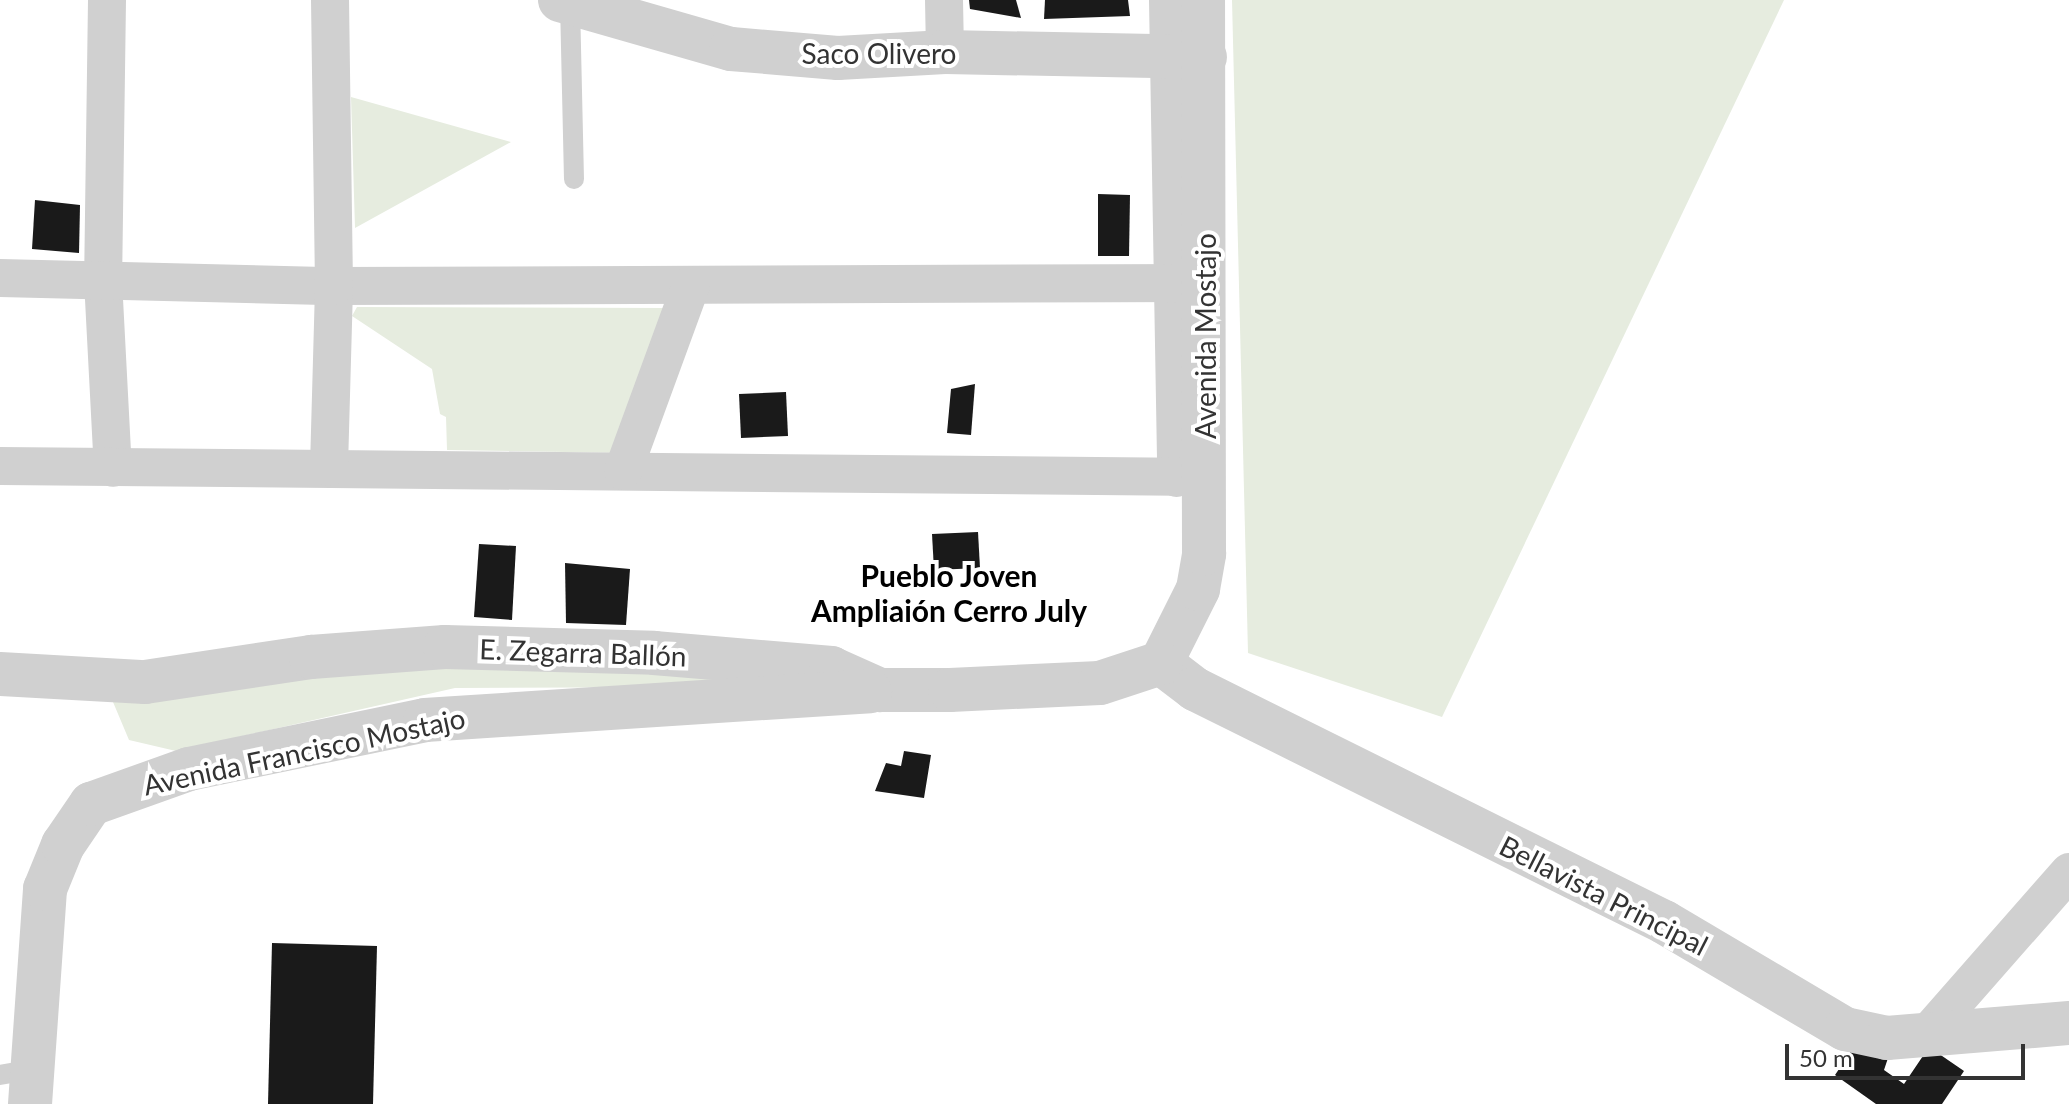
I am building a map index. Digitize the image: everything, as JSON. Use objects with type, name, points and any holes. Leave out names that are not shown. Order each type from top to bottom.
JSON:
[{"type":"street","points":[[107,0],[103,280],[113,468]]},
{"type":"street","points":[[329,467],[334,286],[330,0]]},
{"type":"street","points":[[944,0],[945,52]]},
{"type":"street","points":[[1168,0],[1187,57]]},
{"type":"street","name":"Avenida Mostajo","points":[[1161,663],[1198,589],[1190,478],[1187,57],[1203,0]]},
{"type":"street","name":"Saco Olivero","points":[[565,1],[731,49],[879,58],[945,52],[1187,57]]},
{"type":"street","points":[[0,278],[334,286],[1190,283]]},
{"type":"street","points":[[623,471],[691,285]]},
{"type":"street","points":[[0,466],[1190,478]]},
{"type":"street","name":"E. Zegarra Ballón","points":[[0,674],[145,682],[311,657],[445,647],[654,653],[831,668],[880,690],[1067,686],[1133,676],[1161,663]]},
{"type":"street","name":"Bellavista Principal","points":[[1161,663],[1195,689],[1664,922],[1845,1029],[1887,1038],[2069,1023]]},
{"type":"street","name":"Avenida Francisco Mostajo","points":[[21,1083],[45,889],[63,845],[91,804],[103,798],[189,769],[425,720],[880,690]]},
{"type":"street","points":[[1926,1035],[2069,872]]},
{"type":"lane","points":[[565,1],[574,179]]},
{"type":"shaded area","points":[[1232,0],[1784,0],[1442,717],[1248,653]]},
{"type":"shaded area","points":[[351,97],[511,142],[355,228]]},
{"type":"shaded area","points":[[357,307],[666,308],[624,453],[447,450],[446,417],[440,414],[432,369],[352,316]]},
{"type":"shaded area","points":[[457,659],[709,666],[716,687],[455,688],[176,751],[129,740],[113,702]]},
{"type":"building","points":[[969,0],[1016,0],[1021,18],[970,9]]},
{"type":"building","points":[[1045,0],[1128,0],[1130,16],[1044,19]]},
{"type":"building","points":[[1098,194],[1130,195],[1129,256],[1098,256]]},
{"type":"building","points":[[35,200],[80,205],[79,253],[32,249]]},
{"type":"building","points":[[975,384],[971,435],[947,433],[951,389]]},
{"type":"building","points":[[786,392],[788,436],[741,438],[739,394]]},
{"type":"building","points":[[978,532],[980,568],[934,570],[932,534]]},
{"type":"building","points":[[479,544],[516,546],[512,620],[474,617]]},
{"type":"building","points":[[565,563],[630,569],[626,625],[566,623]]},
{"type":"building","points":[[904,751],[931,755],[924,798],[875,791],[886,763],[901,766]]},
{"type":"building","points":[[272,943],[377,946],[373,1104],[268,1104]]},
{"type":"building","points":[[1855,1045],[1891,1049],[1884,1070],[1904,1084],[1929,1047],[1964,1071],[1942,1104],[1876,1104],[1835,1075]]},
{"type":"district","name":"Pueblo Joven Ampliaión Cerro July","points":[[949,592]]}]
